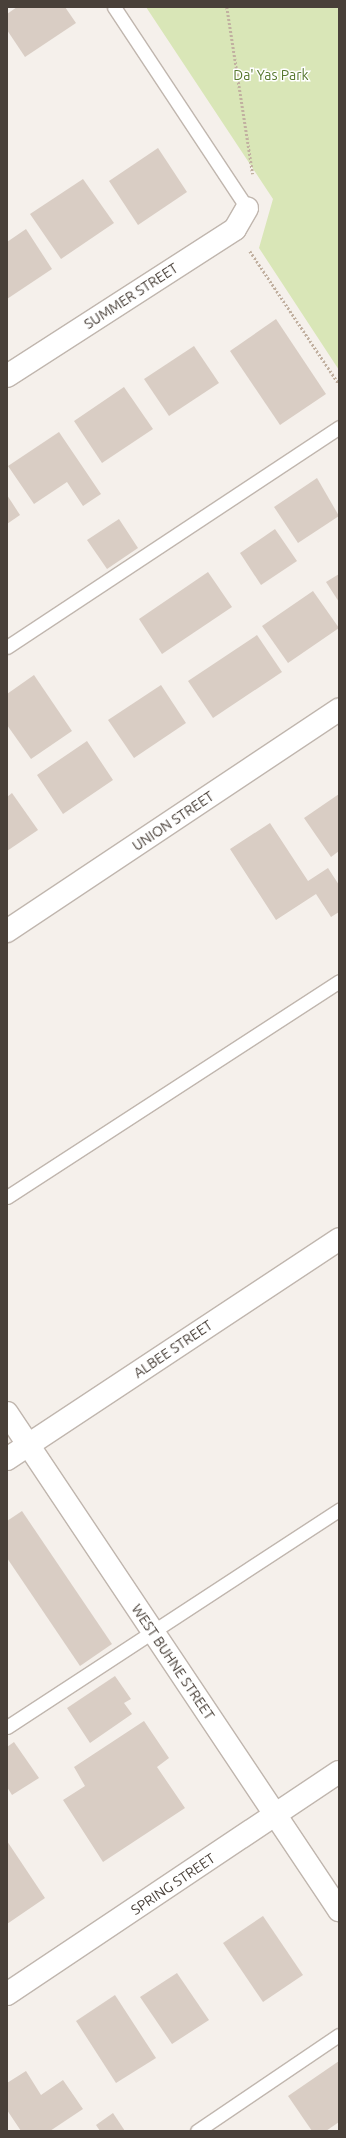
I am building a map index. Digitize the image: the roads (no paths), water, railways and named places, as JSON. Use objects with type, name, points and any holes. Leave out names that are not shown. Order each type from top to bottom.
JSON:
[{"type":"street","name":"SUMMER STREET","points":[[7,376],[235,229],[247,208]]},
{"type":"street","name":"UNION STREET","points":[[7,931],[339,710]]},
{"type":"street","name":"ALBEE STREET","points":[[7,1459],[339,1239]]},
{"type":"street","name":"WEST BUHNE STREET","points":[[7,1413],[339,1910]]},
{"type":"street","name":"SPRING STREET","points":[[7,1994],[339,1772]]},
{"type":"lane","points":[[114,7],[247,208]]},
{"type":"lane","points":[[7,647],[339,426]]},
{"type":"lane","points":[[7,1197],[339,981]]},
{"type":"lane","points":[[7,1726],[339,1510]]},
{"type":"lane","points":[[197,2131],[339,2035]]},
{"type":"park label","name":"Da' Yas Park","points":[[271,75]]}]
